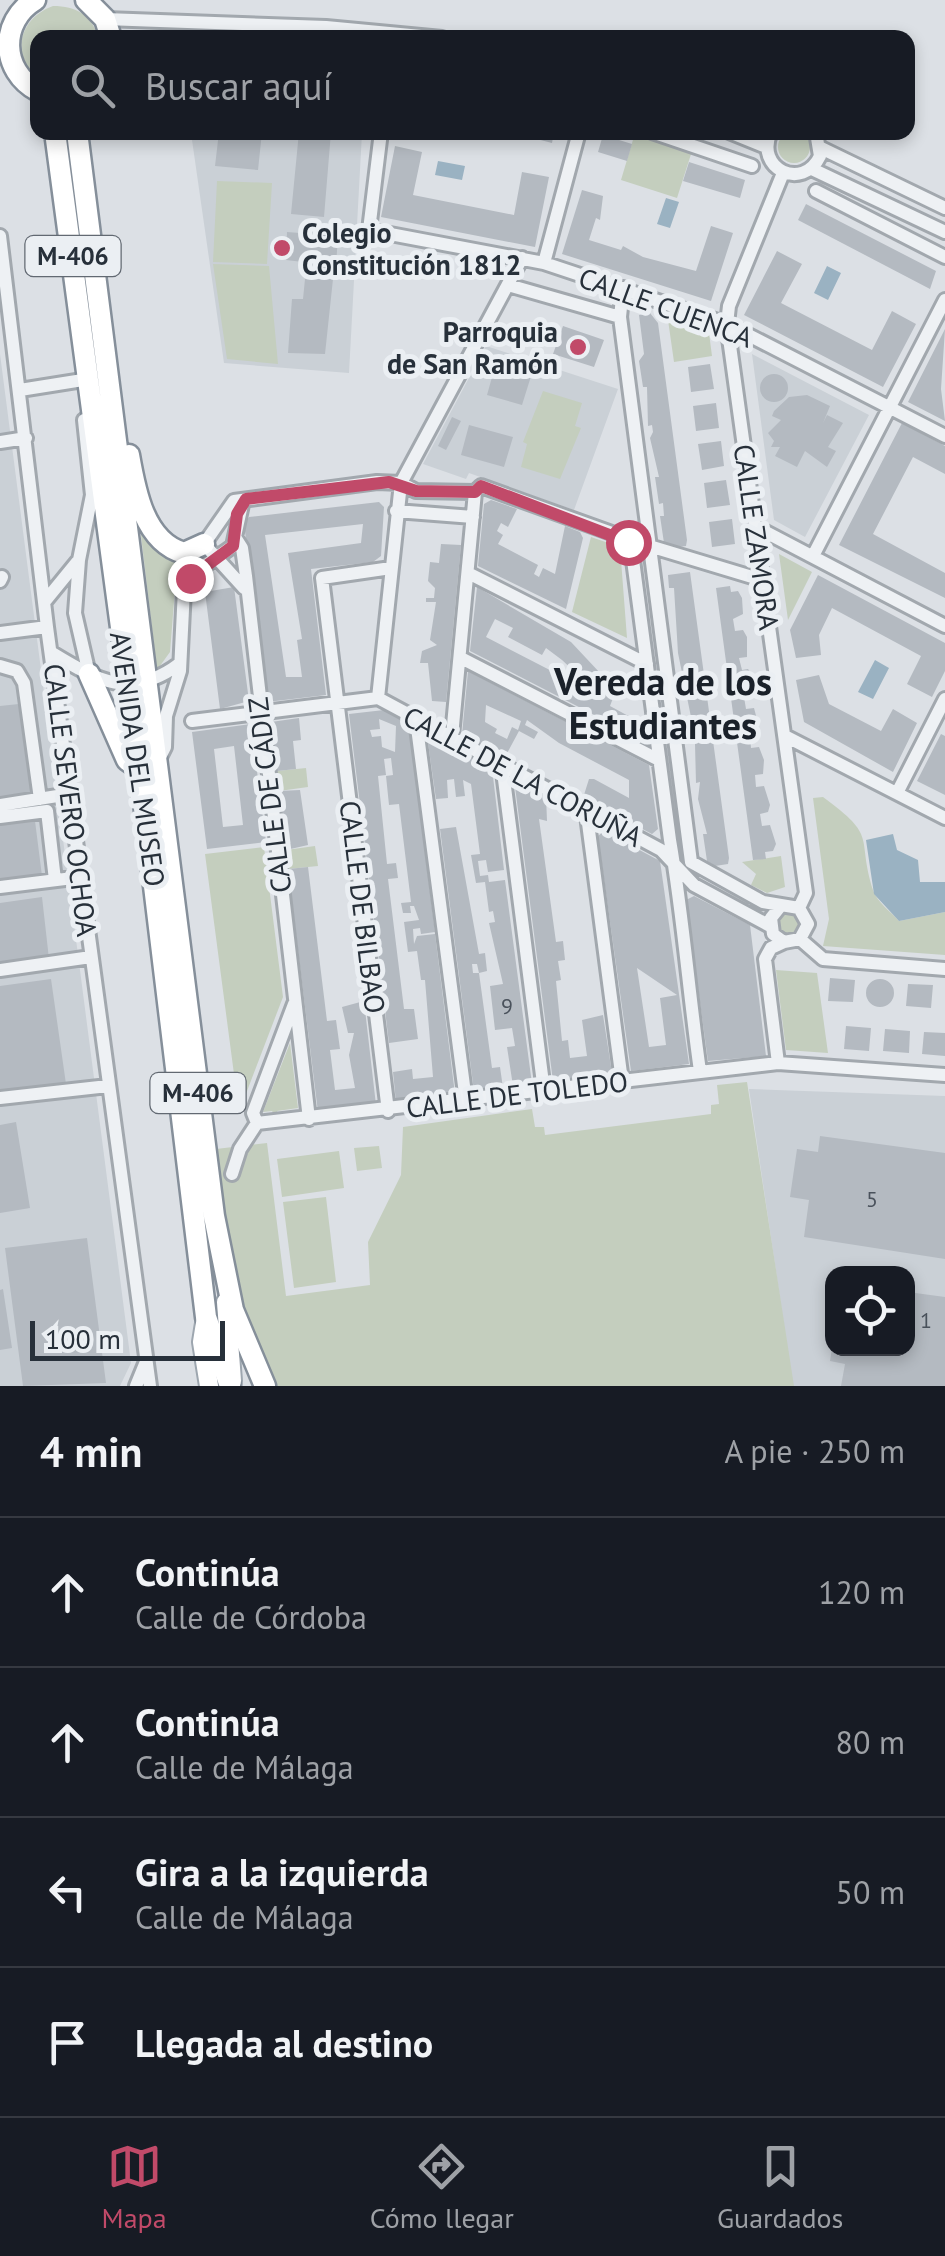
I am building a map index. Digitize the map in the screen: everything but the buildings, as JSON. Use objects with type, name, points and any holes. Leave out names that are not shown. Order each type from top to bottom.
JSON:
[{"type":"highway","points":[[86,0],[108,28]]},
{"type":"highway","points":[[30,2],[16,18],[8,48],[20,77],[30,85]]},
{"type":"highway","name":"AVENIDA DEL MUSEO","points":[[56,140],[223,1274]]},
{"type":"highway","name":"AVENIDA DEL MUSEO","points":[[78,140],[115,439],[137,684]]},
{"type":"highway","points":[[115,439],[128,450],[140,501],[160,540],[184,553],[212,544]]},
{"type":"highway","points":[[90,674],[127,760],[148,766]]},
{"type":"highway","name":"AVENIDA DEL MUSEO","points":[[148,766],[206,1317]]},
{"type":"highway","name":"M-406","points":[[223,1274],[241,1336],[265,1386]]},
{"type":"highway","name":"M-406","points":[[206,1317],[231,1386]]},
{"type":"main road","name":"AVENIDA DEL MUSEO","points":[[223,1274],[231,1386]]},
{"type":"main road","name":"AVENIDA DEL MUSEO","points":[[206,1317],[202,1342],[209,1386]]},
{"type":"street","points":[[108,28],[358,30]]},
{"type":"street","name":"CALLE CUENCA","points":[[380,140],[369,230],[544,263],[727,324],[945,436]]},
{"type":"street","points":[[544,263],[577,140]]},
{"type":"street","points":[[676,140],[752,166]]},
{"type":"street","points":[[769,140],[770,162],[783,173],[798,175],[812,169],[821,148],[818,140]]},
{"type":"street","points":[[821,148],[945,208]]},
{"type":"street","points":[[812,169],[945,232]]},
{"type":"street","name":"CALLE ZAMORA","points":[[783,173],[729,306],[727,324],[806,894],[799,908]]},
{"type":"street","points":[[816,191],[945,257]]},
{"type":"street","name":"CALLE SEVERO OCHOA","points":[[0,236],[47,627],[150,1386]]},
{"type":"street","points":[[378,698],[400,483],[522,258]]},
{"type":"street","points":[[508,285],[620,318]]},
{"type":"street","points":[[623,288],[620,318],[652,548],[685,864],[677,904],[700,1071]]},
{"type":"street","points":[[813,556],[945,300]]},
{"type":"street","points":[[20,390],[90,384],[83,414],[92,495],[79,560],[75,613],[90,674]]},
{"type":"street","points":[[0,442],[26,438]]},
{"type":"street","points":[[148,766],[166,747],[166,716],[179,680],[186,585],[212,544],[230,505],[377,482],[400,483],[416,491],[475,492]]},
{"type":"street","points":[[452,736],[475,492],[481,486],[620,536],[631,545],[762,580]]},
{"type":"street","points":[[212,544],[230,550],[243,500]]},
{"type":"street","points":[[396,511],[473,517]]},
{"type":"street","points":[[756,526],[945,626]]},
{"type":"street","points":[[212,544],[235,537]]},
{"type":"street","name":"CALLE DE CÁDIZ","points":[[235,537],[242,548],[309,1120]]},
{"type":"street","points":[[212,544],[244,588]]},
{"type":"street","points":[[631,545],[659,760],[685,864]]},
{"type":"street","points":[[46,600],[79,560]]},
{"type":"street","name":"CALLE DE BILBAO","points":[[388,1111],[322,578],[391,568]]},
{"type":"street","points":[[470,574],[647,664]]},
{"type":"street","points":[[0,633],[47,627]]},
{"type":"street","points":[[52,653],[90,674],[137,684],[179,664]]},
{"type":"street","points":[[461,658],[659,760]]},
{"type":"street","points":[[0,666],[8,665],[24,683],[40,800]]},
{"type":"street","name":"CALLE DE LA CORUÑA","points":[[192,721],[378,698],[685,864],[779,908]]},
{"type":"street","points":[[897,793],[945,699]]},
{"type":"street","points":[[416,720],[466,1102]]},
{"type":"street","points":[[785,736],[945,818]]},
{"type":"street","points":[[502,764],[544,1091]]},
{"type":"street","points":[[0,805],[70,794]]},
{"type":"street","points":[[586,808],[622,1081]]},
{"type":"street","points":[[0,817],[46,811],[55,880]]},
{"type":"street","name":"CALLE DE LA CORUÑA","points":[[685,864],[694,885],[770,926]]},
{"type":"street","points":[[0,887],[81,876]]},
{"type":"street","points":[[778,1063],[764,959],[771,948],[800,938],[808,924],[799,908],[779,908],[770,926],[784,942]]},
{"type":"street","points":[[800,938],[823,960],[945,969]]},
{"type":"street","points":[[0,970],[92,957]]},
{"type":"street","name":"CALLE DE CÁDIZ","points":[[232,1174],[240,1149],[257,1123],[253,1114],[294,1002]]},
{"type":"street","name":"CALLE DE TOLEDO","points":[[257,1123],[388,1111],[778,1063],[945,1075]]},
{"type":"street","points":[[0,1098],[108,1086]]},
{"type":"street","name":"CALLE SEVERO OCHOA","points":[[136,1386],[145,1364]]},
{"type":"shaded area","name":"Colegio Constitución 1812","points":[[192,140],[362,140],[349,373],[224,363]]},
{"type":"shaded area","points":[[486,346],[618,389],[574,510],[469,473],[466,479],[423,464]]},
{"type":"shaded area","points":[[0,354],[131,1363],[120,1386],[0,1386]]},
{"type":"shaded area","points":[[752,354],[869,415],[805,537],[774,520]]},
{"type":"shaded area","points":[[749,1089],[945,1096],[945,1386],[793,1386]]},
{"type":"green space","points":[[53,6],[69,8],[82,13],[95,30],[30,30],[30,69],[23,57],[22,37],[26,27]]},
{"type":"green space","points":[[633,140],[657,140],[692,151],[677,198],[621,180]]},
{"type":"green space","points":[[780,140],[809,141],[809,153],[800,162],[788,162],[779,153]]},
{"type":"green space","points":[[217,181],[272,183],[267,264],[213,262]]},
{"type":"green space","points":[[213,264],[269,266],[278,364],[227,359]]},
{"type":"green space","points":[[668,320],[709,333],[712,356],[674,362]]},
{"type":"green space","points":[[543,391],[582,403],[575,426],[581,428],[560,479],[521,467],[527,444],[523,442]]},
{"type":"green space","points":[[139,519],[160,550],[174,559],[194,562],[175,589],[170,652],[157,670]]},
{"type":"green space","points":[[591,537],[620,547],[627,638],[572,612]]},
{"type":"green space","points":[[779,554],[812,572],[788,620]]},
{"type":"green space","points":[[306,768],[308,787],[279,791],[277,771]]},
{"type":"green space","points":[[823,797],[859,830],[875,894],[899,921],[945,912],[945,955],[823,946],[829,919],[813,798]]},
{"type":"green space","points":[[315,846],[318,866],[288,869],[286,850]]},
{"type":"green space","points":[[264,847],[283,997],[239,1112],[205,854]]},
{"type":"green space","points":[[781,856],[785,887],[767,893],[751,885],[756,874],[742,862]]},
{"type":"green space","points":[[785,913],[793,913],[800,924],[793,935],[785,935],[778,928],[778,920]]},
{"type":"green space","points":[[776,970],[817,973],[828,1053],[786,1050]]},
{"type":"green space","points":[[290,1043],[298,1108],[277,1111],[281,1118],[277,1119],[272,1111],[263,1112]]},
{"type":"green space","points":[[747,1082],[794,1386],[276,1386],[249,1333],[232,1272],[216,1149],[267,1143],[286,1296],[370,1285],[368,1242],[401,1175],[403,1127],[532,1109],[535,1127],[544,1127],[545,1135],[711,1114],[711,1105],[719,1104],[717,1085]]},
{"type":"green space","points":[[379,1146],[382,1168],[357,1171],[354,1148]]},
{"type":"green space","points":[[339,1151],[344,1188],[282,1197],[277,1159]]},
{"type":"green space","points":[[326,1197],[336,1282],[294,1288],[283,1202]]},
{"type":"water","points":[[438,161],[465,166],[462,180],[435,175]]},
{"type":"water","points":[[666,198],[679,202],[670,228],[657,224]]},
{"type":"water","points":[[827,266],[841,273],[828,300],[814,293]]},
{"type":"water","points":[[875,660],[889,668],[873,699],[858,692]]},
{"type":"water","points":[[893,834],[897,850],[918,860],[920,882],[945,882],[945,912],[899,921],[874,894],[866,840]]},
{"type":"place","name":"Colegio Constitución 1812","points":[[282,248]]},
{"type":"place","name":"Parroquia de San Ramón","points":[[578,347]]},
{"type":"district","name":"Vereda de los Estudiantes","points":[[663,702]]},
{"type":"route","points":[[190,578],[233,546],[243,500],[377,482],[400,483],[416,491],[475,492],[481,486],[628,542]]}]
